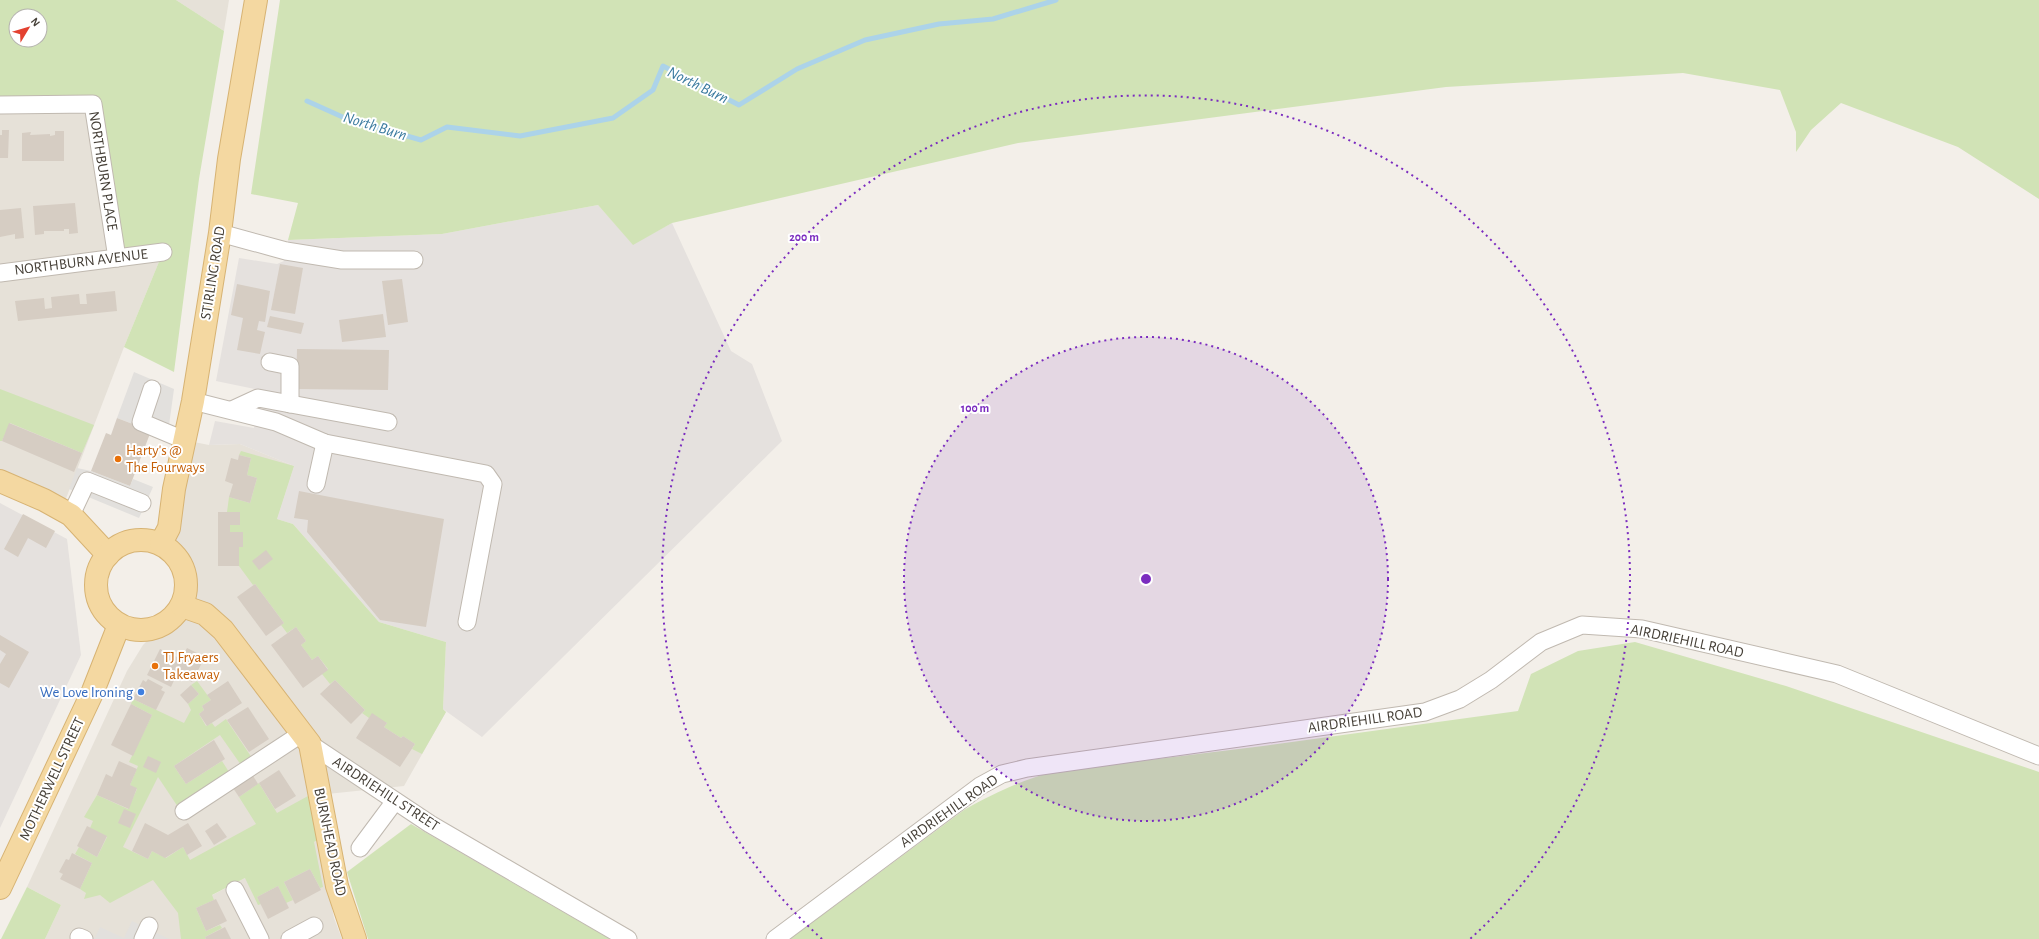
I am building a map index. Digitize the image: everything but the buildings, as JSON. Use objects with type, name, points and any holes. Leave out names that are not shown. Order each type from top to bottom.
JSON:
[{"type":"main road","name":"STIRLING ROAD","points":[[161,543],[169,528],[174,489],[193,401],[220,233],[229,159],[256,0]]},
{"type":"main road","points":[[0,481],[44,500],[71,515],[108,555]]},
{"type":"main road","points":[[151,539],[161,543],[178,557],[184,568],[187,578],[186,591],[182,606],[163,624],[152,628],[142,630],[128,629],[120,625],[110,618],[102,608],[95,586],[99,568],[108,555],[118,547],[130,541],[151,539]]},
{"type":"main road","name":"AIRDRIEHILL STREET","points":[[182,606],[205,614],[223,630],[305,739]]},
{"type":"main road","name":"MOTHERWELL STREET","points":[[0,888],[93,691],[120,625]]},
{"type":"main road","name":"BURNHEAD ROAD","points":[[305,739],[336,886],[355,939]]},
{"type":"street","name":"NORTHBURN PLACE","points":[[0,105],[93,104],[117,258]]},
{"type":"street","points":[[220,233],[286,251],[342,260],[414,260]]},
{"type":"street","name":"NORTHBURN AVENUE","points":[[0,273],[163,252]]},
{"type":"street","points":[[270,362],[290,366],[290,404]]},
{"type":"street","points":[[152,389],[141,422],[184,440]]},
{"type":"street","points":[[232,410],[258,398],[388,422]]},
{"type":"street","points":[[193,401],[276,422],[325,443],[486,474],[493,484],[467,622]]},
{"type":"street","points":[[316,484],[325,443]]},
{"type":"street","points":[[71,515],[87,481],[142,503]]},
{"type":"street","name":"AIRDRIEHILL ROAD","points":[[775,939],[980,786],[1002,774],[1027,768],[1425,712],[1460,699],[1486,683],[1541,642],[1582,625],[1642,629],[1837,674],[2039,756]]},
{"type":"street","points":[[184,811],[305,739]]},
{"type":"street","name":"AIRDRIEHILL STREET","points":[[305,739],[395,801],[628,939]]},
{"type":"street","points":[[360,848],[395,801]]},
{"type":"street","points":[[235,890],[260,939]]},
{"type":"street","points":[[290,939],[314,926]]},
{"type":"shaded area","points":[[176,0],[229,0],[224,31]]},
{"type":"shaded area","points":[[93,104],[163,252],[124,347],[62,509],[0,482],[0,105]]},
{"type":"shaded area","points":[[598,205],[633,244],[672,223],[731,351],[752,364],[782,441],[482,737],[443,709],[446,642],[379,622],[293,524],[277,519],[294,466],[240,444],[209,445],[215,421],[254,428],[256,417],[259,390],[216,381],[239,258],[277,264],[284,261],[288,240],[442,234]]},
{"type":"shaded area","points":[[134,372],[174,389],[169,425],[151,431],[117,418]]},
{"type":"shaded area","points":[[184,440],[209,445],[240,444],[294,466],[277,519],[359,649],[446,712],[404,786],[308,796],[178,913],[318,840],[334,918],[342,939],[45,939],[61,905],[27,887],[127,671],[143,645],[182,606],[187,578],[178,557],[161,543]]},
{"type":"shaded area","points":[[77,468],[91,471],[130,486],[133,479],[153,487],[139,518],[69,489]]},
{"type":"shaded area","points":[[0,503],[67,539],[81,655],[0,828]]},
{"type":"shaded area","points":[[132,921],[169,939],[75,939],[79,931],[95,938],[100,927],[124,938]]},
{"type":"green space","points":[[0,0],[176,0],[224,31],[199,179],[174,372],[124,347],[163,252],[117,258],[93,104],[0,105]]},
{"type":"green space","points":[[280,0],[2039,0],[2039,199],[1958,147],[1841,103],[1811,130],[1796,152],[1796,132],[1780,90],[1683,73],[1446,87],[1018,143],[672,223],[633,245],[598,205],[442,234],[288,240],[298,203],[251,194]]},
{"type":"green space","points":[[0,389],[94,425],[82,453],[10,423],[2,441],[0,441]]},
{"type":"green space","points":[[241,451],[294,466],[277,519],[293,524],[379,622],[446,642],[443,709],[446,712],[422,754],[412,749],[415,744],[403,736],[401,738],[384,727],[387,723],[369,718],[362,713],[365,710],[335,680],[330,684],[322,674],[328,669],[318,656],[312,660],[301,645],[306,641],[296,627],[287,633],[281,625],[284,623],[255,584],[253,585],[239,566],[239,547],[243,547],[243,532],[230,532],[230,525],[240,525],[240,512],[227,512],[229,497],[250,503],[257,478],[247,475],[251,458],[239,455]]},
{"type":"green space","points":[[1635,642],[1786,686],[2039,772],[2039,939],[790,939],[964,810],[996,793],[1028,780],[1051,772],[1263,746],[1518,711],[1531,674],[1578,651]]},
{"type":"green space","points":[[197,681],[211,700],[202,706],[204,710],[199,714],[206,726],[212,723],[215,727],[226,719],[252,758],[241,765],[220,735],[174,766],[186,784],[222,761],[229,772],[178,807],[158,777],[123,847],[148,859],[152,851],[166,858],[183,847],[190,860],[256,824],[239,797],[259,783],[277,813],[308,796],[318,840],[314,842],[323,887],[320,888],[310,869],[284,882],[293,900],[286,903],[278,886],[257,897],[261,904],[258,905],[245,878],[212,895],[214,900],[196,908],[206,931],[220,925],[222,928],[205,937],[206,939],[181,939],[178,913],[153,880],[110,903],[100,895],[84,899],[86,893],[80,889],[92,863],[75,854],[79,847],[97,857],[107,837],[90,828],[93,821],[84,817],[97,795],[128,809],[137,789],[130,785],[138,766],[129,762],[152,715],[131,704],[133,699],[184,723],[191,710],[188,704],[199,694],[191,685]]},
{"type":"green space","points":[[411,824],[610,939],[368,939],[347,872]]},
{"type":"green space","points":[[27,887],[61,905],[45,939],[1,939]]},
{"type":"waterway","name":"North Burn","points":[[307,101],[347,119],[421,140],[447,127],[520,136],[613,118],[653,90],[663,66],[739,105],[797,69],[865,40],[939,24],[993,19],[1056,0]]},
{"type":"place","name":"Harty's @ The Fourways","points":[[118,459]]},
{"type":"place","name":"TJ Fryaers Takeaway","points":[[155,666]]},
{"type":"place","name":"We Love Ironing","points":[[141,692]]}]
